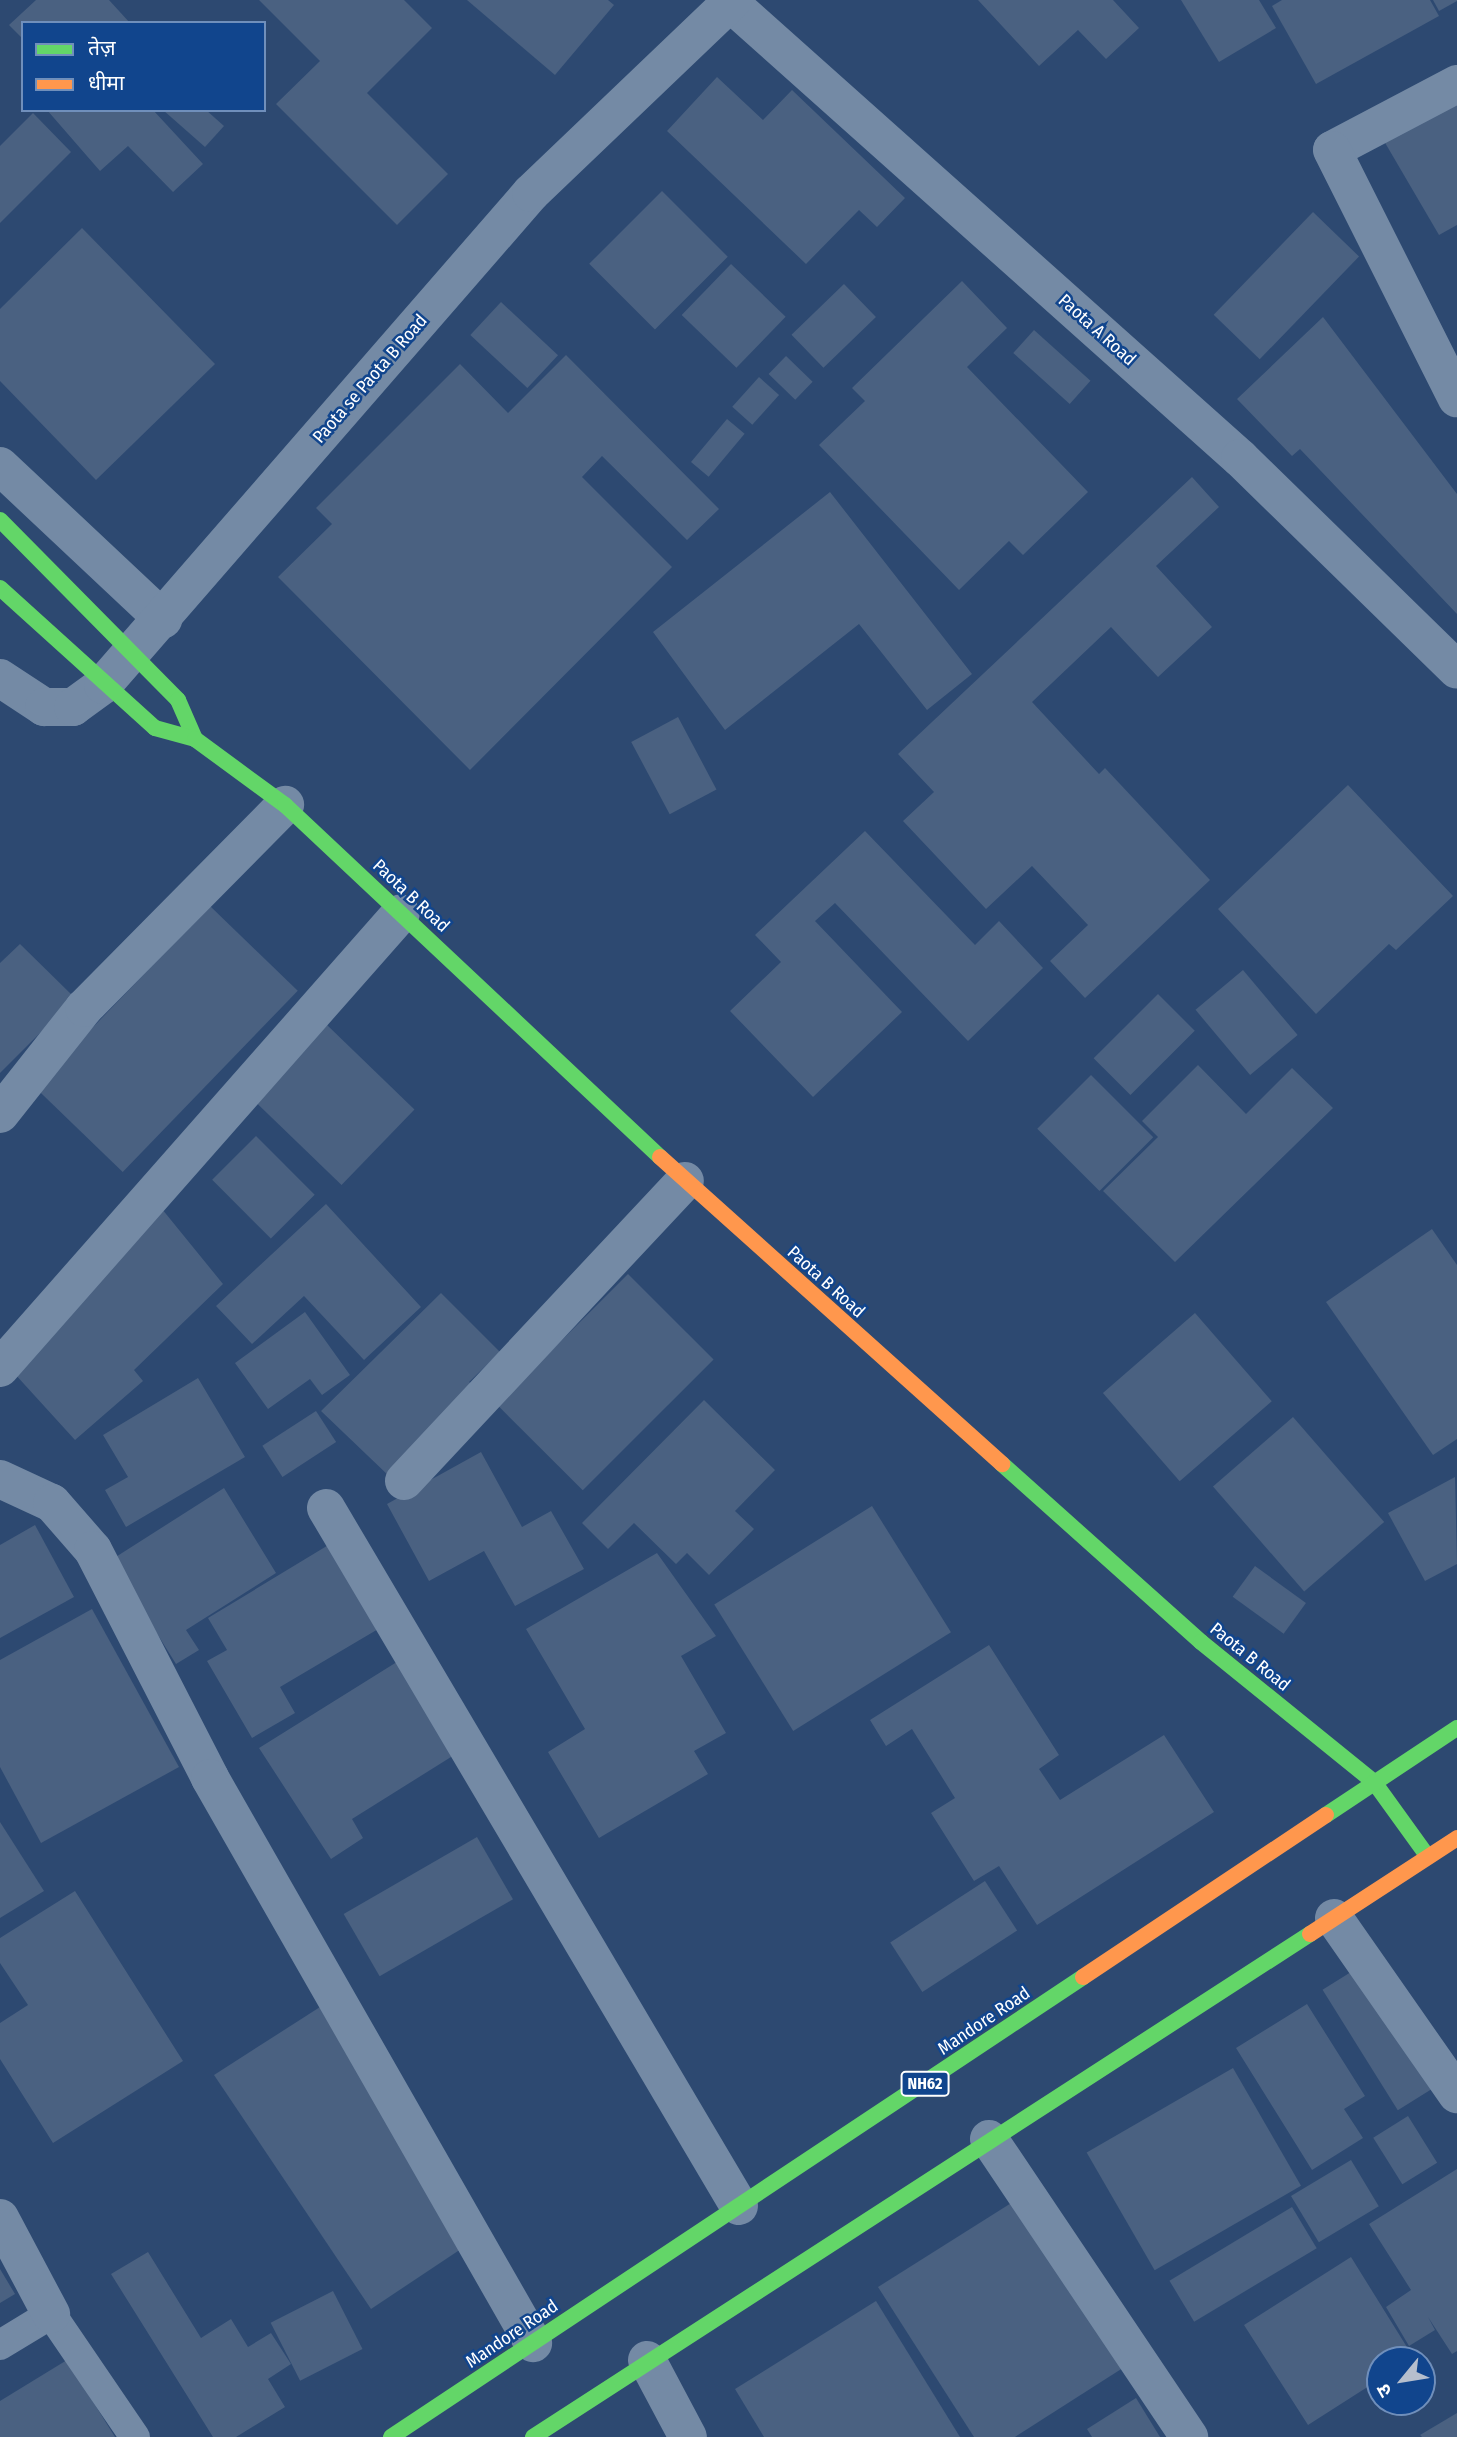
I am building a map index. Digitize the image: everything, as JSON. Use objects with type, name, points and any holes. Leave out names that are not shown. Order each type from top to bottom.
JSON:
[{"type":"main road","name":"Paota B Road","points":[[0,520],[135,652],[177,700],[195,739]]},
{"type":"main road","name":"Paota B Road","points":[[0,588],[103,685],[155,728],[195,739],[285,805],[685,1181],[1201,1642],[1374,1782],[1428,1857]]},
{"type":"main road","name":"Mandore Road","points":[[391,2437],[1457,1728]]},
{"type":"main road","points":[[533,2437],[647,2360],[1457,1838]]},
{"type":"street","name":"Paota se Paota B Road","points":[[0,678],[44,708],[73,707],[103,685],[135,652],[531,193],[730,1]]},
{"type":"street","name":"Paota A Road","points":[[730,1],[1240,457],[1457,670]]},
{"type":"street","points":[[1457,84],[1332,150],[1457,398]]},
{"type":"street","points":[[0,466],[163,619]]},
{"type":"street","points":[[0,1114],[84,1008],[285,805]]},
{"type":"street","points":[[0,1368],[401,913]]},
{"type":"street","points":[[404,1481],[685,1181]]},
{"type":"street","points":[[0,1479],[52,1503],[93,1550],[210,1778],[533,2343]]},
{"type":"street","points":[[326,1508],[739,2206]]},
{"type":"street","points":[[1334,1918],[1457,2094]]},
{"type":"street","points":[[989,2139],[1189,2437]]},
{"type":"street","points":[[0,2218],[51,2314]]},
{"type":"street","points":[[647,2360],[688,2437]]},
{"type":"lane","points":[[0,2345],[51,2314],[135,2437]]},
{"type":"building","points":[[36,0],[109,0],[128,21],[21,21],[21,37],[9,25]]},
{"type":"building","points":[[259,0],[404,0],[432,28],[367,93],[448,174],[397,225],[276,104],[320,61]]},
{"type":"building","points":[[467,0],[608,0],[614,5],[555,75]]},
{"type":"building","points":[[978,0],[1113,0],[1139,28],[1106,59],[1078,30],[1039,66]]},
{"type":"building","points":[[1181,0],[1259,0],[1276,28],[1219,62]]},
{"type":"building","points":[[1282,0],[1430,0],[1439,16],[1316,84],[1272,6]]},
{"type":"building","points":[[1433,0],[1457,0],[1457,1],[1439,11]]},
{"type":"building","points":[[717,77],[763,120],[792,90],[905,198],[877,227],[859,210],[806,264],[667,131]]},
{"type":"building","points":[[1457,99],[1457,225],[1439,235],[1384,141]]},
{"type":"building","points":[[49,112],[155,112],[203,164],[173,192],[128,146],[100,171]]},
{"type":"building","points":[[165,112],[208,112],[224,126],[205,147]]},
{"type":"building","points":[[33,113],[71,152],[0,223],[0,146]]},
{"type":"building","points":[[662,191],[728,257],[655,330],[589,264]]},
{"type":"building","points":[[1313,212],[1359,256],[1260,359],[1214,315]]},
{"type":"building","points":[[82,228],[215,364],[96,480],[0,381],[0,309]]},
{"type":"building","points":[[731,264],[786,317],[736,368],[682,315]]},
{"type":"building","points":[[962,281],[1007,328],[967,367],[1088,492],[1023,555],[1009,541],[959,590],[819,445],[865,401],[852,388]]},
{"type":"building","points":[[844,284],[876,317],[823,368],[791,335]]},
{"type":"building","points":[[501,302],[558,355],[527,388],[470,335]]},
{"type":"building","points":[[1323,317],[1457,494],[1457,614],[1300,449],[1292,456],[1237,399]]},
{"type":"building","points":[[1034,330],[1090,381],[1070,404],[1013,353]]},
{"type":"building","points":[[566,355],[719,509],[687,540],[602,456],[582,477],[672,567],[470,770],[278,577],[332,524],[316,508],[460,364],[508,413]]},
{"type":"building","points":[[786,356],[813,382],[795,400],[769,374]]},
{"type":"building","points":[[759,377],[779,395],[752,425],[732,407]]},
{"type":"building","points":[[727,419],[745,434],[709,477],[691,462]]},
{"type":"building","points":[[1192,477],[1219,507],[1156,566],[1212,627],[1158,677],[1111,627],[1032,702],[1099,774],[1105,768],[1210,880],[1085,998],[1050,961],[1088,925],[1032,866],[986,909],[903,821],[934,792],[898,754]]},
{"type":"building","points":[[830,492],[972,674],[927,710],[859,624],[725,730],[653,632]]},
{"type":"building","points":[[678,717],[716,789],[670,814],[631,742]]},
{"type":"building","points":[[1348,785],[1453,896],[1396,950],[1389,944],[1316,1014],[1218,909]]},
{"type":"building","points":[[865,831],[975,945],[999,921],[1043,968],[968,1041],[835,903],[815,921],[902,1012],[813,1097],[730,1011],[781,962],[755,935]]},
{"type":"building","points":[[210,906],[298,991],[123,1172],[35,1087]]},
{"type":"building","points":[[20,944],[75,998],[0,1073],[0,963]]},
{"type":"building","points":[[1243,970],[1298,1035],[1250,1075],[1196,1010]]},
{"type":"building","points":[[1158,994],[1195,1031],[1130,1095],[1094,1058]]},
{"type":"building","points":[[326,1024],[414,1109],[342,1185],[253,1100]]},
{"type":"building","points":[[1198,1065],[1246,1114],[1292,1068],[1333,1108],[1175,1262],[1103,1191],[1158,1137],[1142,1121]]},
{"type":"building","points":[[1091,1075],[1153,1137],[1099,1191],[1037,1129]]},
{"type":"building","points":[[256,1136],[315,1195],[271,1239],[212,1180]]},
{"type":"building","points":[[326,1204],[421,1307],[364,1360],[304,1296],[252,1344],[216,1306]]},
{"type":"building","points":[[162,1209],[223,1284],[134,1370],[143,1381],[75,1440],[14,1373]]},
{"type":"building","points":[[1432,1229],[1457,1265],[1457,1439],[1433,1455],[1326,1302]]},
{"type":"building","points":[[628,1274],[714,1360],[583,1490],[497,1405]]},
{"type":"building","points":[[441,1293],[500,1352],[469,1382],[479,1390],[390,1477],[321,1411]]},
{"type":"building","points":[[305,1312],[350,1375],[322,1395],[310,1379],[268,1409],[235,1363]]},
{"type":"building","points":[[1195,1313],[1272,1401],[1180,1481],[1103,1393]]},
{"type":"building","points":[[198,1378],[245,1457],[126,1527],[105,1490],[128,1477],[103,1435]]},
{"type":"building","points":[[704,1400],[775,1470],[735,1511],[754,1529],[709,1575],[687,1553],[676,1564],[634,1523],[608,1549],[582,1523]]},
{"type":"building","points":[[316,1411],[336,1442],[282,1477],[262,1446]]},
{"type":"building","points":[[1293,1417],[1384,1522],[1304,1591],[1213,1487]]},
{"type":"building","points":[[481,1452],[522,1527],[551,1511],[584,1569],[515,1606],[484,1551],[429,1581],[387,1504]]},
{"type":"building","points":[[1455,1477],[1457,1564],[1425,1581],[1388,1513]]},
{"type":"building","points":[[224,1488],[276,1573],[186,1630],[199,1650],[176,1664],[111,1560]]},
{"type":"building","points":[[872,1506],[951,1632],[793,1731],[714,1605]]},
{"type":"building","points":[[35,1525],[74,1597],[0,1638],[0,1545]]},
{"type":"building","points":[[335,1541],[385,1625],[280,1687],[295,1713],[252,1738],[207,1661],[227,1650],[208,1618]]},
{"type":"building","points":[[657,1553],[716,1636],[681,1656],[726,1733],[694,1751],[708,1774],[599,1838],[548,1752],[585,1729],[526,1629]]},
{"type":"building","points":[[1255,1566],[1306,1603],[1284,1634],[1233,1597]]},
{"type":"building","points":[[92,1609],[179,1767],[41,1843],[0,1767],[0,1660]]},
{"type":"building","points":[[989,1645],[1059,1755],[1039,1769],[1060,1800],[1164,1735],[1214,1812],[1037,1925],[999,1866],[974,1881],[931,1813],[955,1798],[912,1729],[886,1746],[870,1720]]},
{"type":"building","points":[[400,1660],[459,1752],[352,1819],[363,1838],[331,1859],[259,1748]]},
{"type":"building","points":[[0,1822],[44,1891],[0,1918]]},
{"type":"building","points":[[477,1837],[513,1899],[380,1976],[344,1914]]},
{"type":"building","points":[[985,1881],[1017,1930],[922,1992],[890,1943]]},
{"type":"building","points":[[75,1891],[183,2061],[53,2143],[0,2059],[0,2023],[28,2005],[0,1963],[0,1938]]},
{"type":"building","points":[[1359,1967],[1434,2087],[1398,2110],[1323,1990]]},
{"type":"building","points":[[1307,2004],[1365,2096],[1344,2109],[1363,2138],[1312,2170],[1236,2048]]},
{"type":"building","points":[[320,2007],[461,2249],[371,2309],[214,2075]]},
{"type":"building","points":[[1233,2068],[1301,2186],[1155,2270],[1087,2152]]},
{"type":"building","points":[[1408,2116],[1437,2163],[1402,2184],[1373,2138]]},
{"type":"building","points":[[1351,2160],[1379,2206],[1319,2242],[1291,2196]]},
{"type":"building","points":[[1457,2169],[1457,2351],[1452,2354],[1428,2317],[1435,2330],[1409,2346],[1386,2307],[1411,2290],[1369,2224]]},
{"type":"building","points":[[1019,2198],[1126,2366],[1015,2437],[974,2437],[878,2287]]},
{"type":"building","points":[[1292,2207],[1317,2248],[1194,2322],[1169,2281]]},
{"type":"building","points":[[148,2252],[201,2338],[231,2319],[248,2347],[271,2333],[291,2364],[268,2379],[285,2407],[236,2437],[213,2437],[111,2274]]},
{"type":"building","points":[[1351,2257],[1406,2346],[1366,2346],[1366,2388],[1308,2425],[1244,2325]]},
{"type":"building","points":[[0,2269],[15,2294],[0,2303]]},
{"type":"building","points":[[333,2291],[363,2349],[300,2381],[271,2323]]},
{"type":"building","points":[[876,2301],[960,2437],[764,2437],[735,2389]]},
{"type":"building","points":[[67,2360],[115,2437],[0,2437],[0,2401]]},
{"type":"building","points":[[1136,2398],[1160,2437],[1092,2437],[1087,2429]]},
{"type":"building","points":[[1457,2413],[1457,2437],[1420,2435]]},
{"type":"traffic: fast","points":[[0,520],[178,700],[195,739]]},
{"type":"traffic: fast","points":[[0,588],[155,728],[195,739],[285,805],[660,1157]]},
{"type":"traffic: fast","points":[[1002,1464],[1201,1642],[1374,1782],[1428,1857]]},
{"type":"traffic: fast","points":[[1326,1815],[1457,1728]]},
{"type":"traffic: fast","points":[[533,2437],[1310,1934]]},
{"type":"traffic: fast","points":[[391,2437],[1083,1977]]},
{"type":"traffic: slow","points":[[660,1157],[1002,1464]]},
{"type":"traffic: slow","points":[[1083,1977],[1326,1815]]},
{"type":"traffic: slow","points":[[1310,1934],[1457,1838]]}]
